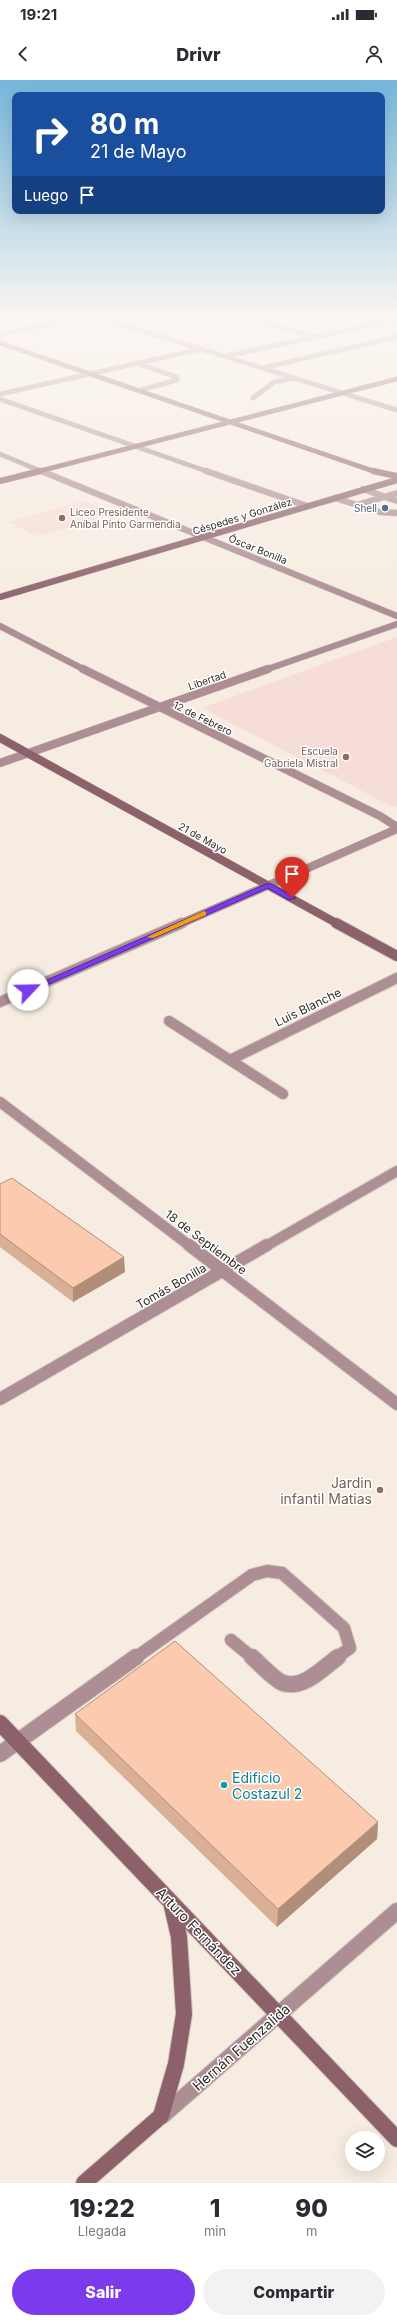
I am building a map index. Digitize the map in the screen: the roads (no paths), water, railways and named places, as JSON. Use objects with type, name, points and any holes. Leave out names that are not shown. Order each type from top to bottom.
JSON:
[{"type":"street","points":[[44,414],[307,506]]},
{"type":"street","points":[[212,414],[377,472],[395,481]]},
{"type":"street","points":[[0,481],[259,414]]},
{"type":"street","name":"Óscar Bonilla","points":[[0,454],[397,616]]},
{"type":"street","points":[[377,472],[397,476]]},
{"type":"street","name":"Céspedes y González","points":[[0,597],[363,489],[395,481]]},
{"type":"street","points":[[363,489],[397,501]]},
{"type":"street","points":[[357,505],[397,493]]},
{"type":"street","points":[[335,498],[380,512],[397,513]]},
{"type":"street","name":"Libertad","points":[[0,763],[397,624]]},
{"type":"street","name":"12 de Febrero","points":[[0,626],[158,708],[380,816],[397,828]]},
{"type":"street","name":"21 de Mayo","points":[[0,738],[397,956]]},
{"type":"street","points":[[0,1002],[397,828]]},
{"type":"street","name":"Luis Blanche","points":[[230,1060],[397,978]]},
{"type":"street","points":[[169,1021],[283,1094]]},
{"type":"street","name":"18 de Septiembre","points":[[0,1102],[397,1404]]},
{"type":"street","name":"Tomás Bonilla","points":[[0,1400],[397,1171]]},
{"type":"street","points":[[0,1754],[252,1576],[266,1571],[282,1573],[344,1628],[350,1648],[306,1682],[296,1684],[282,1683],[231,1640]]},
{"type":"street","name":"Arturo Fernández","points":[[0,1723],[397,2138]]},
{"type":"street","points":[[161,2116],[176,2064],[184,2014],[183,1974],[179,1936],[171,1902]]},
{"type":"street","name":"Hernán Fuenzalida","points":[[84,2183],[397,1911]]},
{"type":"place","name":"Shell","points":[[385,508]]},
{"type":"place","name":"Liceo Presidente Aníbal Pinto Garmendia","points":[[62,518]]},
{"type":"place","name":"Escuela Gabriela Mistral","points":[[346,757]]},
{"type":"place","name":"Jardin infantil Matias","points":[[380,1490]]},
{"type":"place","name":"Edificio Costazul 2","points":[[224,1785]]}]
